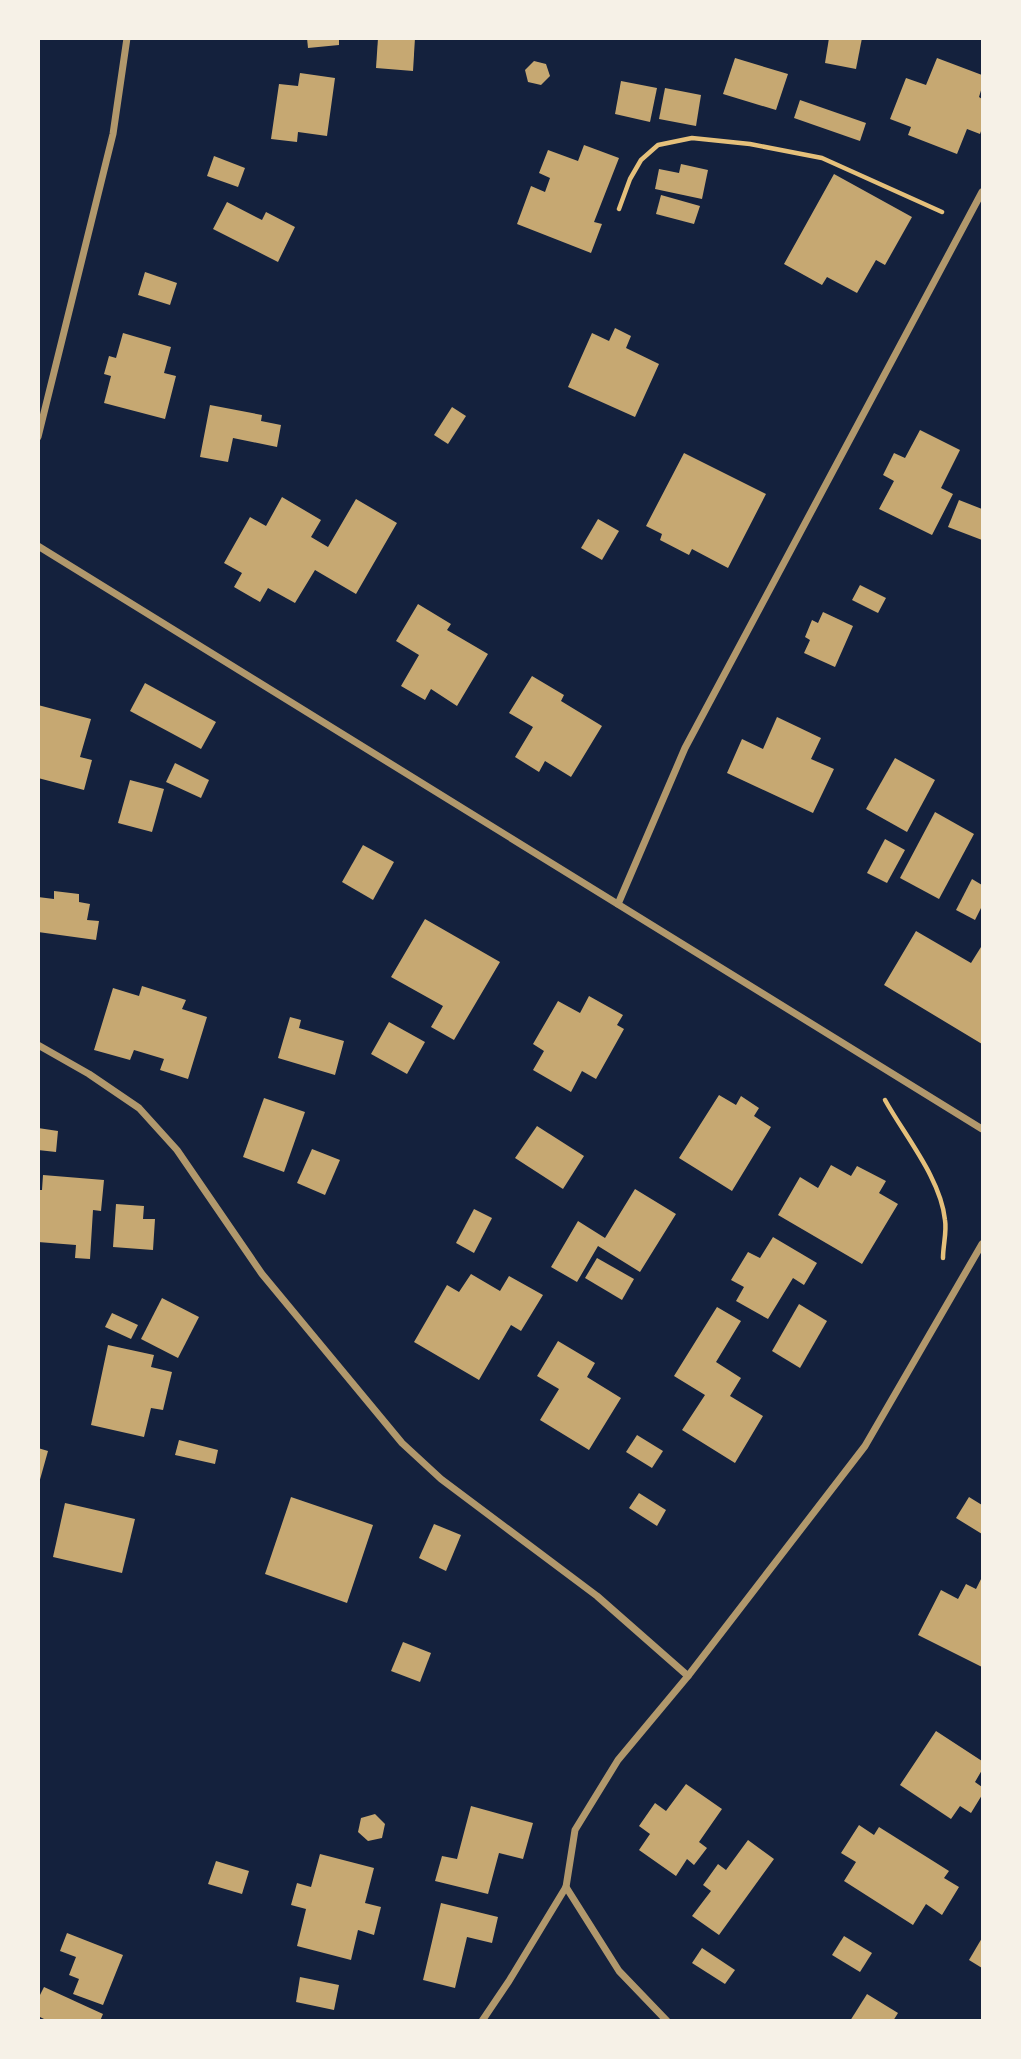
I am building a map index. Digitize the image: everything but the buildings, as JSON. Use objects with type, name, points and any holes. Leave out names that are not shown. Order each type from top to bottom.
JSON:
[{"type":"street","points":[[38,437],[113,134],[127,38]]},
{"type":"street","points":[[618,904],[685,748],[982,192]]},
{"type":"street","points":[[38,546],[982,1129]]},
{"type":"street","points":[[38,1045],[89,1074],[139,1108],[177,1150],[262,1274],[402,1443],[441,1479],[597,1596],[688,1676]]},
{"type":"street","points":[[482,2021],[566,1887],[575,1830],[618,1760],[688,1676],[865,1447],[982,1244]]},
{"type":"street","points":[[566,1887],[619,1971],[667,2021]]},
{"type":"path","points":[[619,209],[641,160],[658,145],[692,138],[750,144],[822,158],[889,186],[964,223]]},
{"type":"path","points":[[883,1096],[942,1200],[946,1222],[943,1256],[947,1305]]}]
